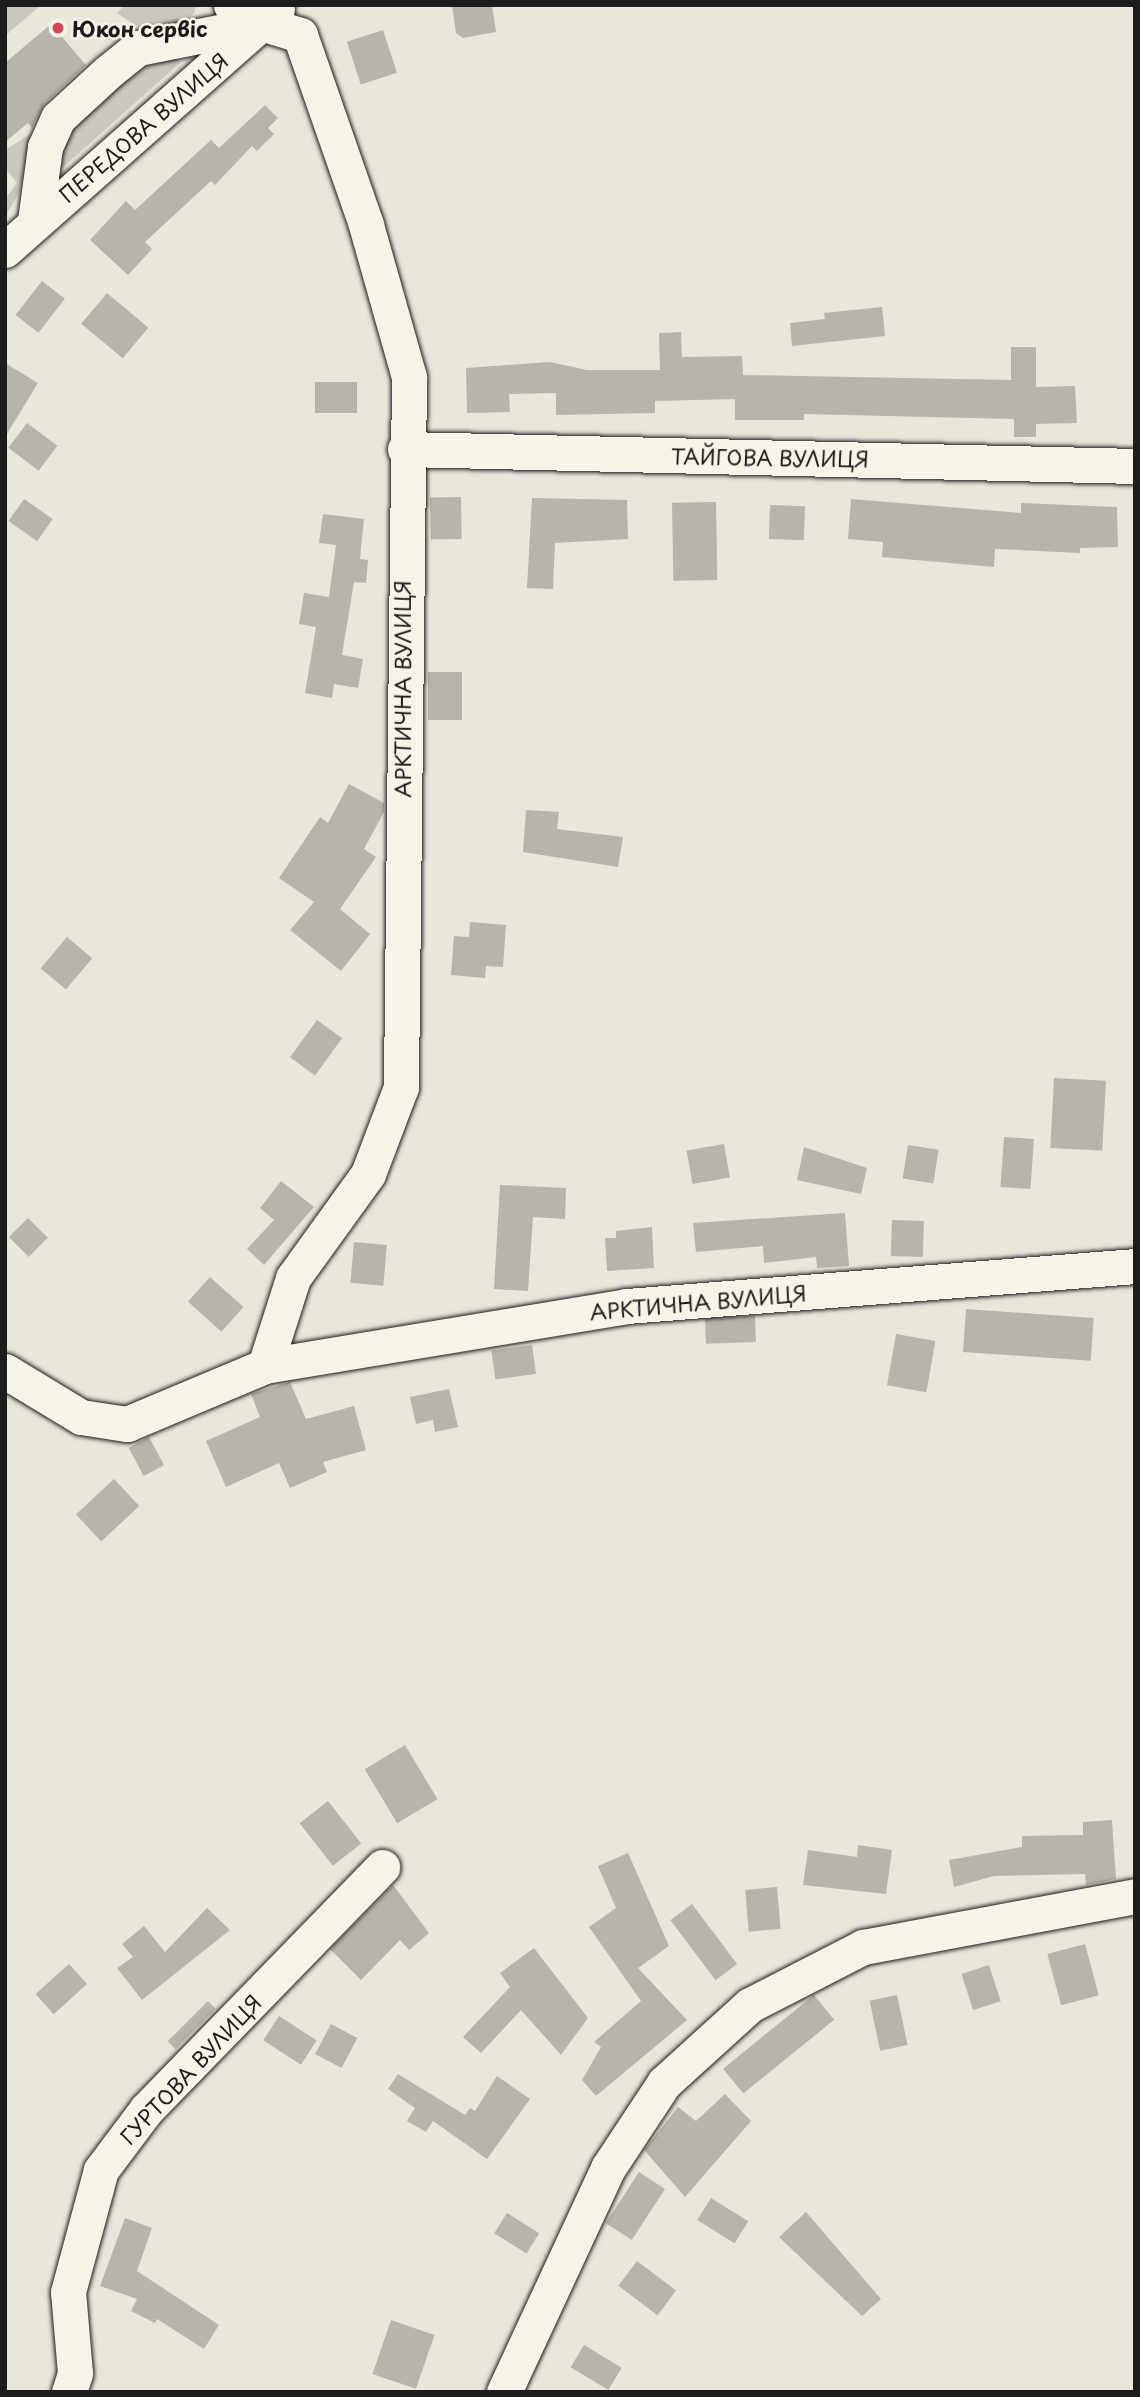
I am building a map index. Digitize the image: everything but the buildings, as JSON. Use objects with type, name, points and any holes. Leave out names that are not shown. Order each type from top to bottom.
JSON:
[{"type":"street","points":[[231,5],[271,14]]},
{"type":"street","points":[[35,221],[45,147],[58,118],[108,72],[138,48],[271,14]]},
{"type":"street","name":"ПЕРЕДОВА ВУЛИЦЯ","points":[[5,250],[271,14]]},
{"type":"street","name":"АРКТИЧНА ВУЛИЦЯ","points":[[265,1366],[293,1278],[368,1174],[401,1087],[405,449],[409,377],[366,225],[300,35],[271,14]]},
{"type":"street","name":"ТАЙГОВА ВУЛИЦЯ","points":[[405,449],[1135,466]]},
{"type":"street","name":"АРКТИЧНА ВУЛИЦЯ","points":[[5,1371],[81,1417],[127,1424],[265,1366],[626,1306],[1135,1266]]},
{"type":"street","name":"ГУРТОВА ВУЛИЦЯ","points":[[69,2392],[75,2373],[68,2292],[101,2170],[146,2110],[382,1867]]},
{"type":"street","points":[[504,2392],[608,2168],[664,2083],[750,2004],[863,1947],[1135,1896]]},
{"type":"shaded area","points":[[5,5],[41,5],[5,36]]},
{"type":"shaded area","points":[[125,5],[195,5],[195,12],[183,24],[143,31],[117,13]]},
{"type":"shaded area","points":[[169,54],[181,62],[61,169],[57,159],[68,121],[122,72]]},
{"type":"shaded area","points":[[32,133],[19,193],[5,217],[5,199],[17,183],[5,168],[5,150]]},
{"type":"place","name":"Юкон сервіс","points":[[58,28]]}]
